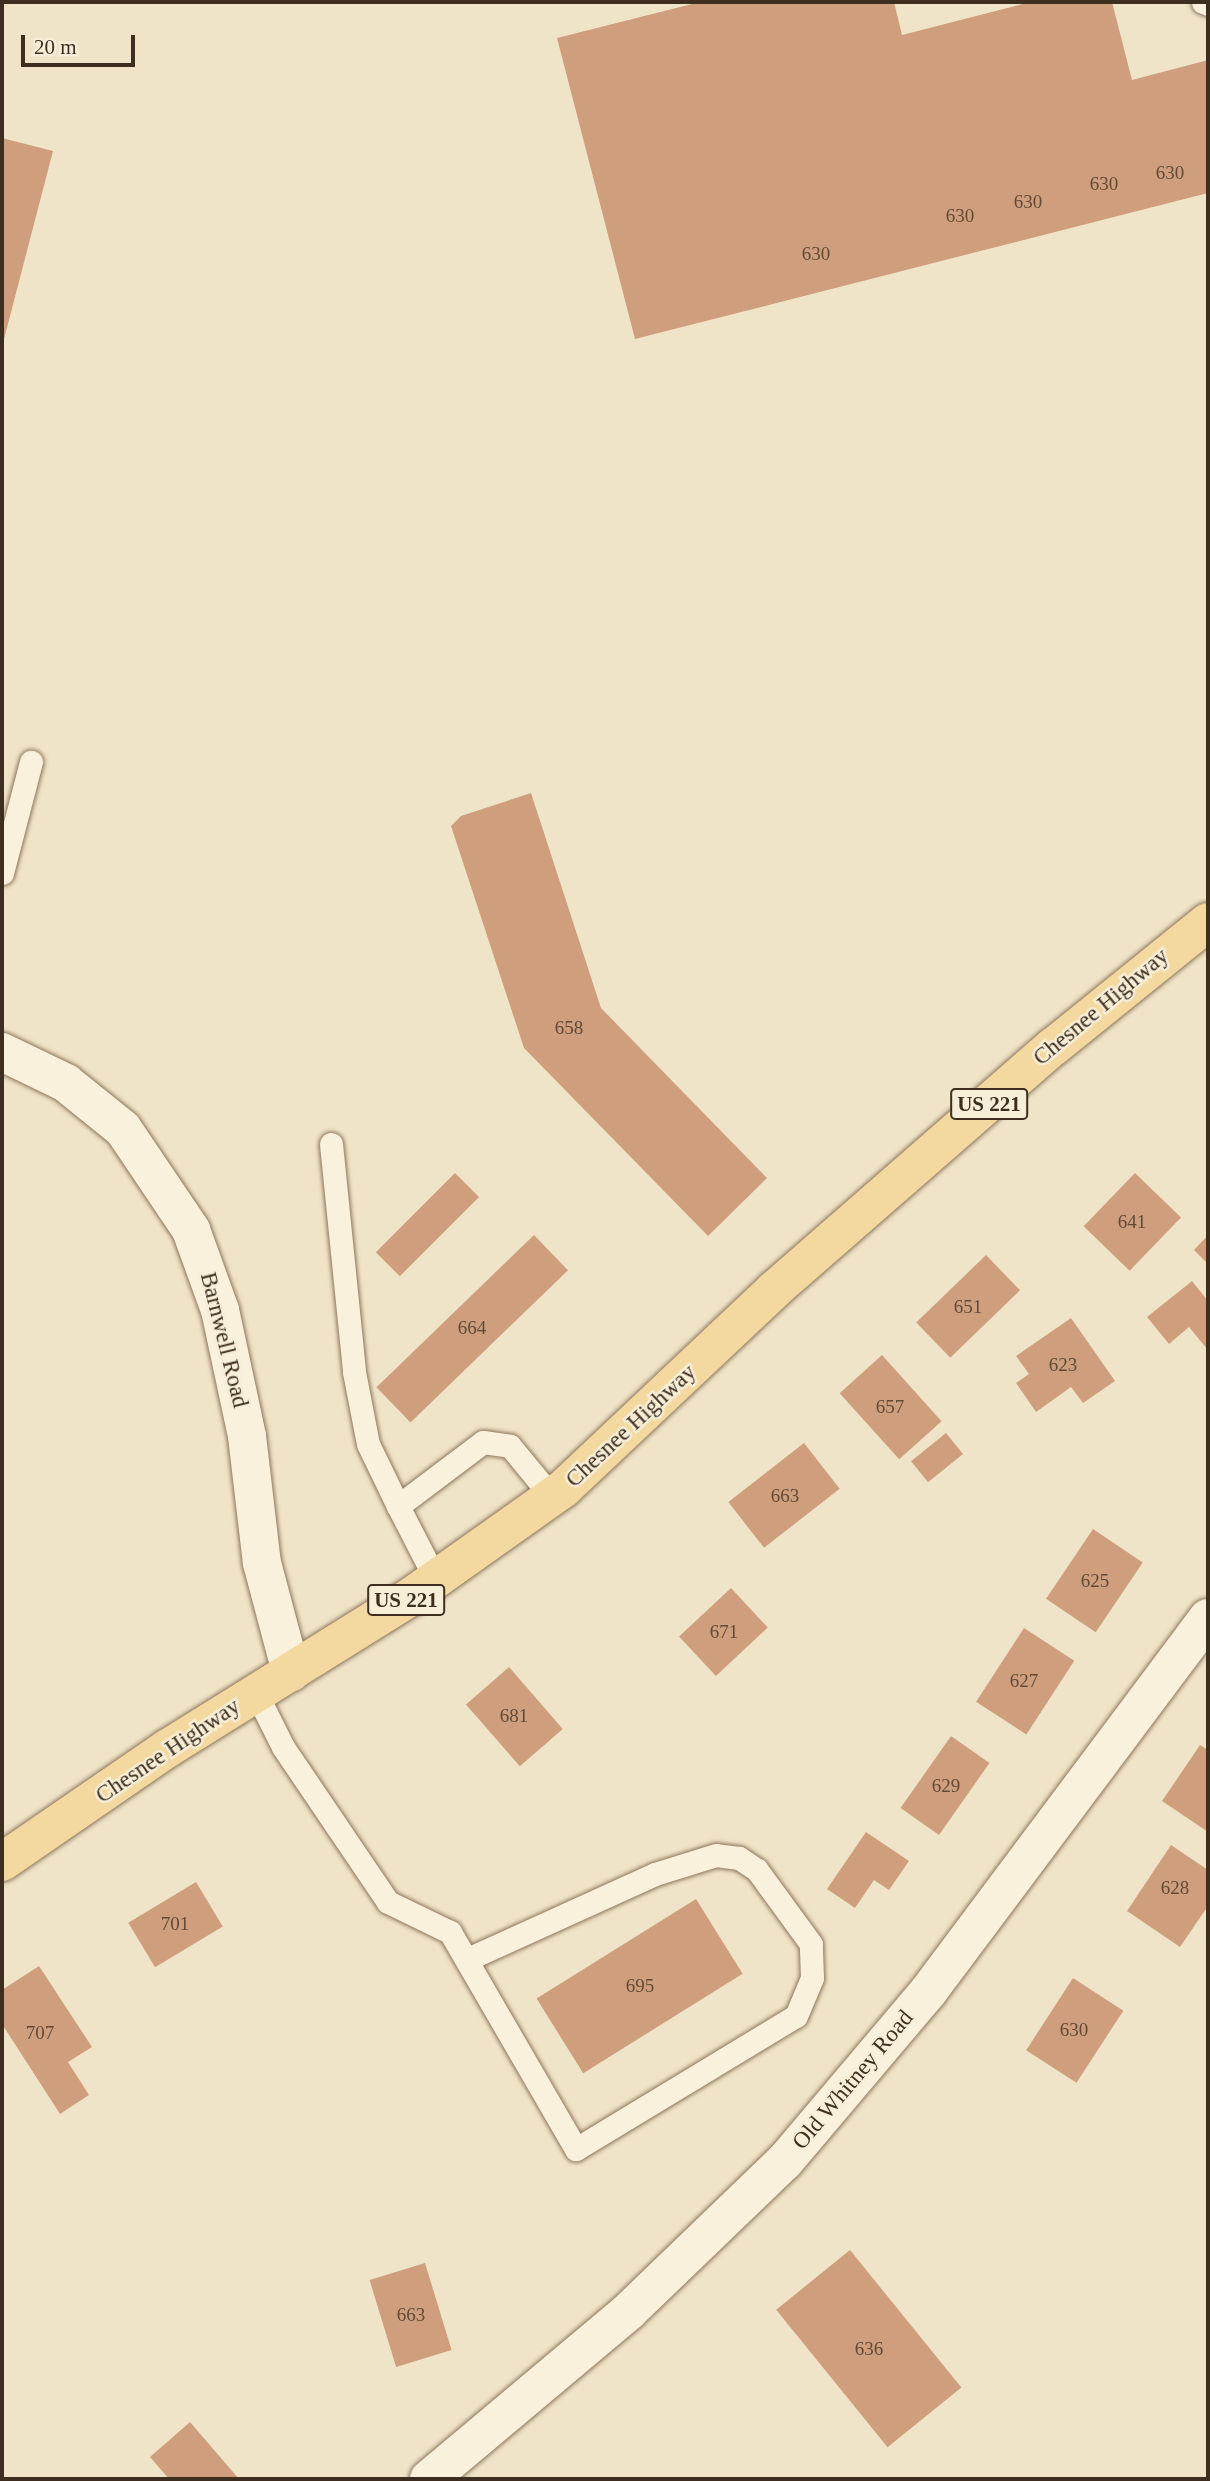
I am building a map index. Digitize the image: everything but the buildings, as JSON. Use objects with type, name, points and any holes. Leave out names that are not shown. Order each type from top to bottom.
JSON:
[{"type":"main road","name":"Chesnee Highway","points":[[2,1862],[256,1693],[436,1580],[552,1497],[774,1290],[1053,1047],[1208,924]]},
{"type":"street","name":"Barnwell Road","points":[[2,1052],[66,1083],[122,1129],[191,1230],[220,1310],[247,1436],[262,1563],[291,1672]]},
{"type":"street","name":"Old Whitney Road","points":[[429,2479],[629,2311],[785,2161],[928,1992],[1208,1618]]},
{"type":"lane","points":[[1203,2],[1208,4]]},
{"type":"lane","points":[[2,873],[31,762]]},
{"type":"lane","points":[[331,1143],[354,1372],[368,1444],[436,1580]]},
{"type":"lane","points":[[398,1506],[483,1442],[510,1446],[552,1497]]},
{"type":"lane","points":[[256,1693],[283,1747],[388,1902],[450,1932],[468,1959],[551,2116],[576,2149],[796,2016],[812,1978],[811,1944],[757,1870],[740,1858],[716,1855],[655,1874],[468,1959]]}]
